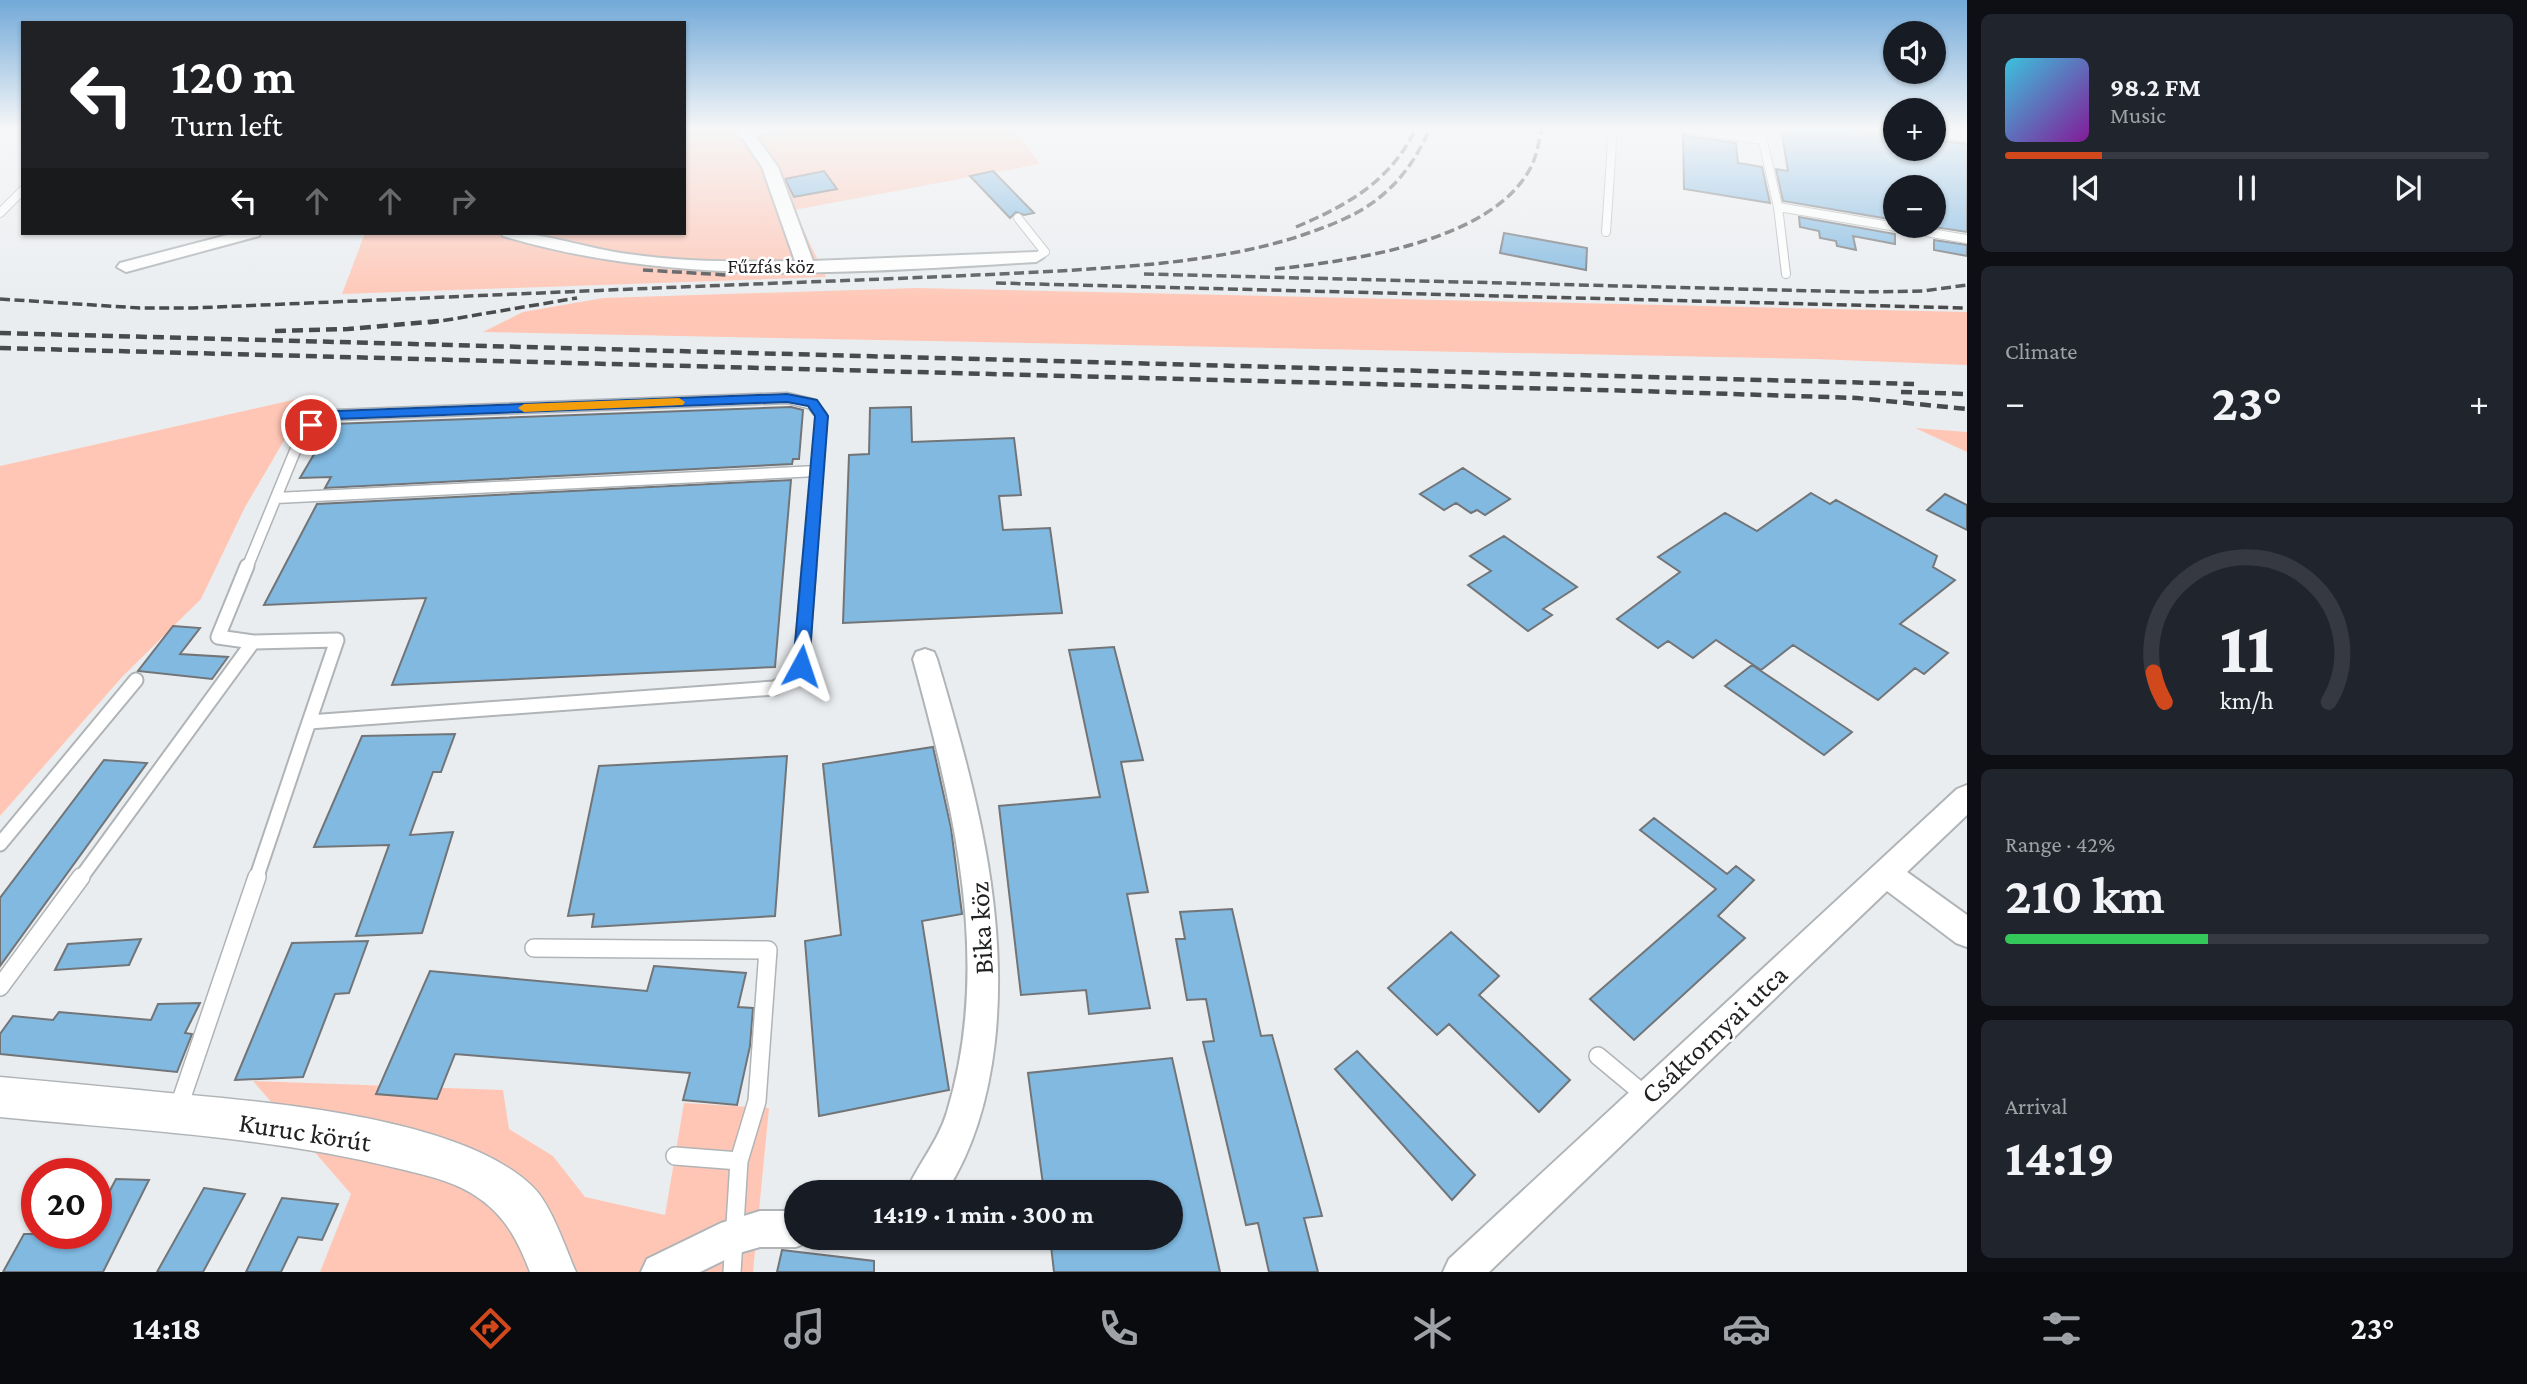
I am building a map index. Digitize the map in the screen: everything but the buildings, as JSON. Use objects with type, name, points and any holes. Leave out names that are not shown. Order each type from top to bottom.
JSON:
[{"type":"street","points":[[778,187],[804,256],[803,266]]},
{"type":"street","points":[[126,267],[246,235]]},
{"type":"street","name":"Fűzfás köz","points":[[516,235],[574,252],[632,261],[697,266],[803,266],[1036,257]]},
{"type":"street","name":"Bika köz","points":[[925,659],[957,771],[978,866],[985,938],[983,1018],[971,1089],[960,1126],[943,1167],[933,1180]]},
{"type":"street","name":"Csáktornyai utca","points":[[1462,1272],[1967,797]]},
{"type":"street","points":[[1886,873],[1967,933]]},
{"type":"street","name":"Kuruc körút","points":[[0,1097],[236,1121],[360,1138],[462,1165],[494,1182],[520,1204],[542,1244],[553,1272]]},
{"type":"street","points":[[660,1272],[734,1236],[760,1229],[784,1229]]},
{"type":"lane","points":[[1606,232],[1609,187]]},
{"type":"lane","points":[[1773,187],[1786,274]]},
{"type":"lane","points":[[0,213],[21,192]]},
{"type":"lane","points":[[1778,206],[1967,239]]},
{"type":"lane","points":[[1018,218],[1045,252],[1036,257]]},
{"type":"lane","points":[[176,1116],[307,722],[337,640],[253,642],[218,637],[302,434],[323,419],[335,415],[798,399],[816,406],[822,416],[801,666],[798,674],[784,685],[774,688],[307,722]]},
{"type":"lane","points":[[276,498],[817,471]]},
{"type":"lane","points":[[0,987],[253,642]]},
{"type":"lane","points":[[0,844],[136,680]]},
{"type":"lane","points":[[534,948],[768,950],[757,1101],[739,1161],[732,1272]]},
{"type":"lane","points":[[1598,1056],[1646,1097]]},
{"type":"lane","points":[[675,1156],[739,1161]]},
{"type":"shaded area","points":[[686,187],[915,187],[794,210],[826,277],[342,294],[364,235],[686,235]]},
{"type":"shaded area","points":[[917,288],[1967,312],[1967,365],[1815,359],[483,332],[523,312],[603,298]]},
{"type":"shaded area","points":[[310,396],[245,507],[201,599],[122,677],[0,816],[0,466]]},
{"type":"shaded area","points":[[1915,428],[1967,432],[1967,452]]},
{"type":"shaded area","points":[[253,1081],[503,1090],[509,1129],[553,1156],[585,1197],[665,1215],[684,1103],[769,1108],[753,1272],[320,1272],[351,1194]]},
{"type":"railway","points":[[1296,227],[1333,210],[1368,187]]},
{"type":"railway","points":[[0,299],[140,308],[193,308],[1095,269],[1204,258],[1275,243],[1344,219],[1373,203],[1391,187]]},
{"type":"railway","points":[[1275,269],[1342,260],[1418,243],[1454,230],[1487,213],[1516,187]]},
{"type":"railway","points":[[643,270],[727,275]]},
{"type":"railway","points":[[1144,274],[1861,292],[1923,291],[1967,285]]},
{"type":"railway","points":[[996,283],[1967,308]]},
{"type":"railway","points":[[429,323],[577,298]]},
{"type":"railway","points":[[275,331],[348,329],[439,321]]},
{"type":"railway","points":[[0,333],[1914,384]]},
{"type":"railway","points":[[0,348],[1639,391],[1857,398],[1967,409]]},
{"type":"railway","points":[[1901,392],[1967,394]]},
{"type":"slow traffic","points":[[524,408],[679,402]]},
{"type":"route","points":[[311,425],[335,415],[787,398],[812,403],[819,408],[822,416],[801,666]]}]
